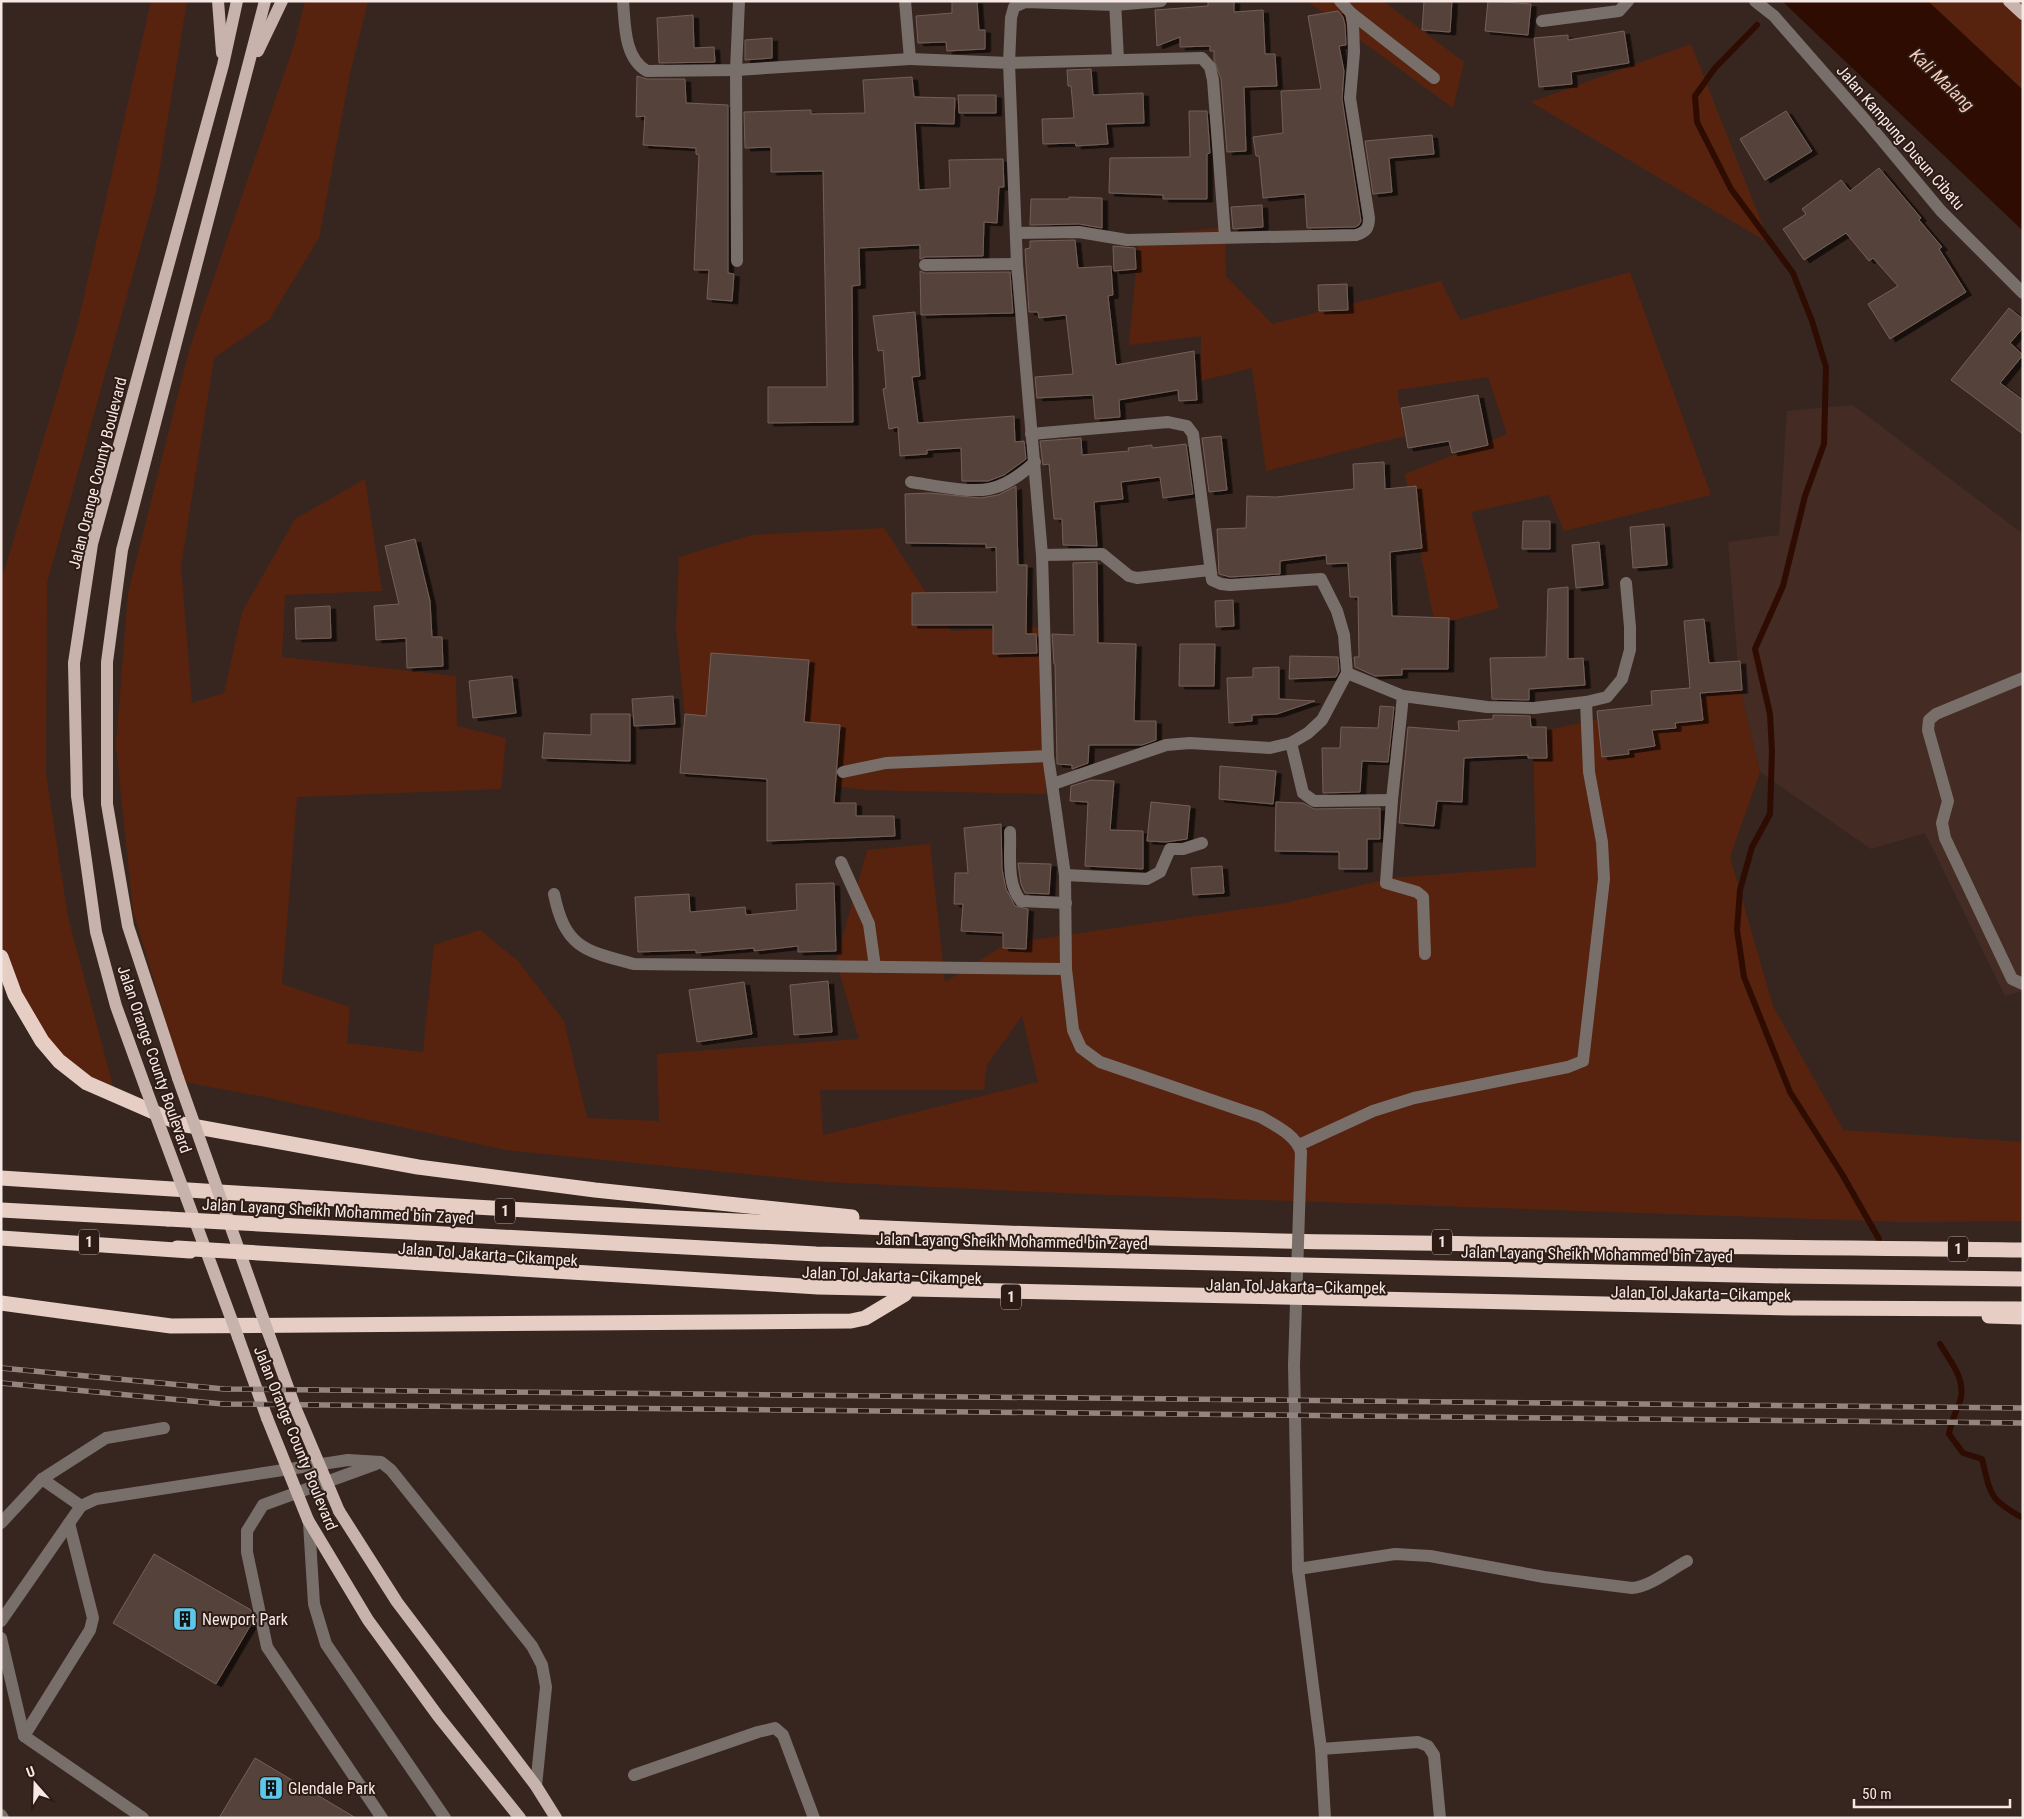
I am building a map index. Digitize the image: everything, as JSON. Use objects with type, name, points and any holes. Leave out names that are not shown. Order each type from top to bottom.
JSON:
[{"type":"highway","points":[[1,957],[15,995],[42,1041],[59,1060],[87,1083],[181,1124],[438,1170],[595,1190],[1009,1233]]},
{"type":"highway","name":"1","points":[[1,1178],[520,1212],[1009,1233],[1271,1240],[2023,1250]]},
{"type":"highway","name":"Jalan Layang Sheikh Mohammed bin Zayed","points":[[1,1210],[816,1254],[1765,1276],[2023,1279]]},
{"type":"highway","name":"1","points":[[1,1238],[818,1287],[1793,1308],[2023,1310]]},
{"type":"highway","name":"Jalan Tol Jakarta–Cikampek","points":[[1,1238],[558,1277],[905,1294],[2023,1317]]},
{"type":"highway","points":[[1,1303],[172,1326],[851,1322],[865,1318],[905,1294]]},
{"type":"main road","points":[[218,1],[223,65]]},
{"type":"main road","name":"Jalan Orange County Boulevard","points":[[237,1],[223,65],[92,544],[74,663],[77,796],[96,932],[116,1006],[267,1418],[309,1522],[368,1620],[438,1716],[520,1818]]},
{"type":"main road","name":"Jalan Orange County Boulevard","points":[[265,1],[122,550],[107,662],[107,804],[126,917],[178,1078],[295,1407],[339,1511],[397,1602],[536,1786],[556,1818]]},
{"type":"main road","points":[[247,74],[282,1]]},
{"type":"main road","points":[[2009,1],[2023,14]]},
{"type":"street","points":[[623,1],[626,33],[632,57],[639,67],[647,71],[736,70],[910,59],[1009,63],[1202,58],[1210,67],[1213,80],[1225,237]]},
{"type":"street","points":[[737,262],[736,70],[739,1]]},
{"type":"street","points":[[906,1],[910,59]]},
{"type":"street","points":[[1161,1],[1115,3],[1025,2],[1014,7],[1011,18],[1009,63],[1016,264],[1042,555],[1048,756],[1066,875],[1066,969],[1073,1030],[1081,1048],[1100,1062],[1124,1072],[1261,1117],[1282,1129],[1300,1149],[1294,1365],[1298,1569],[1321,1749],[1325,1818]]},
{"type":"street","points":[[1340,1],[1351,13],[1434,78]]},
{"type":"street","points":[[1542,21],[1619,11],[1628,1]]},
{"type":"street","name":"Jalan Kampung Dusun Cibatu","points":[[1755,1],[1774,16],[1866,121],[1941,211],[2023,293]]},
{"type":"street","points":[[1115,3],[1118,59]]},
{"type":"street","points":[[1016,233],[1078,232],[1127,240],[1356,235],[1363,233],[1369,227],[1350,98],[1354,52],[1351,13]]},
{"type":"street","points":[[925,265],[1016,264]]},
{"type":"street","points":[[1031,434],[1168,422],[1187,426],[1193,434],[1212,580],[1221,584],[1321,579],[1336,611],[1344,635],[1347,673],[1322,720],[1291,743],[1270,748],[1190,743],[1166,745],[1053,784]]},
{"type":"street","points":[[911,482],[948,488],[989,489],[1024,473],[1035,462]]},
{"type":"street","points":[[1042,555],[1102,554],[1129,576],[1137,578],[1210,570]]},
{"type":"street","points":[[1347,673],[1403,696],[1487,707],[1534,708],[1586,702],[1607,697],[1616,688],[1624,674],[1630,650],[1626,583]]},
{"type":"street","points":[[2023,678],[1936,714],[1929,720],[1928,730],[1948,801],[1942,823],[1944,838],[2012,979],[2023,984]]},
{"type":"street","points":[[1403,696],[1392,800],[1386,883],[1417,892],[1423,897],[1425,902],[1424,954]]},
{"type":"street","points":[[1300,1149],[1372,1111],[1414,1098],[1568,1067],[1583,1061],[1587,1041],[1604,879],[1602,842],[1589,772],[1586,702]]},
{"type":"street","points":[[1291,743],[1303,793],[1307,798],[1314,801],[1392,800]]},
{"type":"street","points":[[843,772],[886,763],[1048,756]]},
{"type":"street","points":[[1010,832],[1012,886],[1016,896],[1021,901],[1066,903]]},
{"type":"street","points":[[1066,875],[1147,879],[1160,872],[1170,848],[1183,849],[1202,844]]},
{"type":"street","points":[[841,862],[869,924],[875,967]]},
{"type":"street","points":[[554,894],[557,909],[568,934],[578,945],[594,953],[634,964],[1066,969]]},
{"type":"street","points":[[1,1523],[42,1479],[106,1438],[164,1428]]},
{"type":"street","points":[[1,1621],[81,1506],[96,1498],[348,1460],[381,1462],[391,1470],[532,1646],[542,1665],[546,1687],[536,1786]]},
{"type":"street","points":[[381,1462],[263,1505],[247,1531],[248,1552],[267,1647],[382,1818]]},
{"type":"street","points":[[42,1479],[81,1506]]},
{"type":"street","points":[[309,1522],[314,1604],[326,1644],[445,1818]]},
{"type":"street","points":[[24,1736],[90,1630],[93,1618],[69,1523]]},
{"type":"street","points":[[1298,1569],[1395,1554],[1430,1556],[1544,1577],[1632,1588],[1646,1586],[1661,1575],[1687,1562]]},
{"type":"street","points":[[1,1638],[24,1736],[142,1818]]},
{"type":"street","points":[[634,1775],[758,1732],[775,1728],[783,1735],[814,1818]]},
{"type":"street","points":[[1321,1749],[1418,1742],[1428,1746],[1434,1755],[1440,1818]]},
{"type":"shaded area","points":[[151,1],[187,1],[156,191],[47,583],[46,774],[68,917],[116,1097],[41,1047],[1,948],[1,582],[77,327]]},
{"type":"shaded area","points":[[305,1],[368,1],[350,73],[319,238],[269,320],[214,358],[181,566],[192,703],[224,693],[242,612],[295,519],[365,479],[382,591],[285,595],[282,657],[456,676],[457,726],[506,738],[501,789],[297,797],[282,984],[350,1007],[347,1043],[423,1052],[434,945],[480,930],[518,961],[564,1021],[587,1118],[659,1121],[657,1054],[859,1039],[836,961],[867,850],[930,844],[945,982],[1006,944],[1285,903],[1392,878],[1536,867],[1533,733],[1740,689],[1760,772],[1730,857],[1773,1006],[1843,1130],[2023,1142],[2023,1221],[1906,1222],[1085,1194],[826,1182],[506,1150],[270,1098],[184,1082],[133,911],[116,745],[128,593],[190,347],[294,45]],"holes":[[[1022,1016],[1038,1082],[823,1135],[820,1090],[984,1090],[987,1065]]]},
{"type":"shaded area","points":[[1307,1],[1383,1],[1464,62],[1453,108]]},
{"type":"shaded area","points":[[1928,1],[2023,1],[2023,90]]},
{"type":"shaded area","points":[[1691,44],[1766,234],[1769,243],[1531,102]]},
{"type":"shaded area","points":[[1225,227],[1226,276],[1272,324],[1441,281],[1460,320],[1630,272],[1711,495],[1564,531],[1549,495],[1471,512],[1499,608],[1435,625],[1405,474],[1507,434],[1488,377],[1397,390],[1405,436],[1266,471],[1252,368],[1200,381],[1201,336],[1129,345],[1139,237]]},
{"type":"shaded area","points":[[1853,405],[2023,534],[2023,991],[2005,996],[1925,833],[1871,849],[1760,772],[1740,689],[1728,542],[1779,535],[1787,411]]},
{"type":"shaded area","points":[[884,528],[951,631],[1042,627],[1046,794],[865,790],[690,765],[676,629],[679,557],[752,535]]},
{"type":"water","name":"Kali Malang","points":[[1782,1],[1928,1],[2023,90],[2023,231]]},
{"type":"building","points":[[952,1],[977,1],[979,30],[985,30],[985,49],[947,51],[946,42],[918,43],[916,16],[952,13]]},
{"type":"building","points":[[1208,1],[1234,1],[1234,12],[1263,10],[1265,54],[1275,54],[1277,86],[1244,87],[1246,151],[1227,152],[1221,79],[1214,60],[1214,51],[1210,51],[1210,46],[1180,47],[1180,37],[1157,46],[1155,10],[1208,6]]},
{"type":"building","points":[[1424,1],[1452,1],[1450,32],[1422,30]]},
{"type":"building","points":[[1488,1],[1531,4],[1528,35],[1485,31]]},
{"type":"building","points":[[1338,11],[1343,17],[1345,25],[1346,45],[1339,46],[1344,71],[1342,99],[1361,221],[1355,227],[1307,228],[1305,194],[1263,198],[1259,156],[1256,156],[1253,137],[1283,133],[1281,91],[1321,89],[1308,16]]},
{"type":"building","points":[[693,15],[694,48],[714,47],[715,62],[659,63],[657,18]]},
{"type":"building","points":[[1624,31],[1629,63],[1571,72],[1572,84],[1539,87],[1534,38],[1568,35],[1568,40]]},
{"type":"building","points":[[772,38],[772,58],[745,60],[745,40]]},
{"type":"building","points":[[1091,69],[1093,95],[1143,93],[1144,123],[1106,124],[1108,144],[1076,146],[1075,143],[1043,144],[1042,119],[1074,118],[1071,86],[1068,86],[1067,70]]},
{"type":"building","points":[[637,76],[647,79],[685,79],[686,103],[728,105],[728,273],[734,274],[732,301],[707,299],[709,270],[694,270],[699,155],[696,154],[696,148],[643,145],[645,116],[636,117]]},
{"type":"building","points":[[912,77],[914,97],[955,98],[954,124],[915,123],[919,190],[950,188],[949,160],[1003,159],[1004,187],[999,187],[997,223],[984,222],[983,256],[925,257],[920,259],[920,245],[859,248],[860,285],[852,286],[853,422],[768,423],[768,387],[827,387],[823,171],[771,172],[771,147],[745,148],[744,112],[811,110],[811,114],[865,113],[863,80]]},
{"type":"building","points":[[958,95],[996,95],[996,113],[959,113]]},
{"type":"building","points":[[1189,111],[1207,111],[1210,153],[1207,154],[1207,199],[1163,199],[1163,195],[1109,193],[1110,158],[1190,157]]},
{"type":"building","points":[[1786,111],[1812,151],[1765,180],[1740,139]]},
{"type":"building","points":[[1432,135],[1434,154],[1389,158],[1392,192],[1373,194],[1365,141]]},
{"type":"building","points":[[1879,168],[1921,218],[1919,220],[1942,247],[1939,249],[1966,292],[1890,339],[1868,304],[1898,286],[1873,258],[1869,261],[1846,233],[1804,260],[1783,229],[1806,214],[1802,209],[1841,180],[1850,191]]},
{"type":"building","points":[[1069,197],[1102,198],[1102,228],[1079,224],[1030,225],[1031,199],[1069,199]]},
{"type":"building","points":[[1262,205],[1263,227],[1233,229],[1231,207]]},
{"type":"building","points":[[1075,240],[1078,268],[1111,266],[1113,295],[1108,296],[1116,365],[1194,351],[1197,400],[1179,401],[1178,390],[1119,400],[1120,417],[1095,419],[1093,395],[1037,398],[1035,377],[1073,374],[1066,315],[1039,318],[1038,312],[1029,312],[1025,249],[1030,248],[1030,241]]},
{"type":"building","points":[[1113,246],[1135,248],[1136,269],[1114,271]]},
{"type":"building","points":[[920,271],[925,273],[1010,272],[1013,313],[921,315]]},
{"type":"building","points":[[1347,284],[1348,310],[1319,311],[1318,285]]},
{"type":"building","points":[[2009,308],[2023,319],[2023,328],[2010,343],[2023,355],[2000,383],[2023,400],[2023,434],[1951,380]]},
{"type":"building","points":[[915,312],[920,376],[912,377],[918,423],[1014,416],[1015,442],[1024,441],[1026,459],[1004,475],[988,481],[962,481],[961,448],[927,450],[927,454],[900,456],[898,427],[889,429],[883,389],[886,388],[883,350],[878,351],[873,316]]},
{"type":"building","points":[[1478,395],[1488,445],[1452,453],[1449,441],[1408,448],[1401,408]]},
{"type":"building","points":[[1221,436],[1227,490],[1209,492],[1202,438]]},
{"type":"building","points":[[1081,438],[1082,455],[1129,451],[1128,448],[1152,445],[1152,448],[1186,444],[1193,494],[1163,498],[1160,477],[1121,482],[1123,499],[1094,502],[1097,546],[1063,545],[1062,519],[1054,519],[1049,464],[1043,465],[1040,441]]},
{"type":"building","points":[[1384,462],[1385,489],[1416,486],[1422,548],[1390,552],[1392,616],[1449,618],[1448,669],[1402,669],[1402,675],[1375,676],[1355,667],[1354,657],[1359,657],[1358,597],[1350,597],[1348,563],[1327,564],[1326,555],[1280,561],[1280,574],[1230,577],[1219,574],[1217,529],[1246,528],[1247,496],[1276,497],[1354,489],[1353,464]]},
{"type":"building","points":[[1016,486],[1018,565],[1027,565],[1026,634],[1036,634],[1037,653],[993,654],[993,625],[912,625],[912,593],[997,592],[996,547],[986,548],[986,544],[906,543],[905,494],[929,493],[981,498],[998,495]]},
{"type":"building","points":[[1523,521],[1550,521],[1550,549],[1522,549]]},
{"type":"building","points":[[1664,524],[1667,565],[1633,568],[1630,527]]},
{"type":"building","points":[[415,539],[430,601],[432,637],[442,637],[443,666],[407,668],[406,638],[376,640],[374,606],[399,604],[385,546]]},
{"type":"building","points":[[1599,542],[1603,585],[1576,588],[1572,545]]},
{"type":"building","points":[[1097,562],[1098,643],[1136,644],[1134,721],[1156,721],[1156,740],[1142,745],[1089,745],[1088,763],[1072,769],[1072,765],[1057,764],[1055,664],[1052,634],[1074,635],[1073,563]]},
{"type":"building","points":[[1568,587],[1568,659],[1583,658],[1585,685],[1529,689],[1529,700],[1492,699],[1490,658],[1546,657],[1548,589]]},
{"type":"building","points":[[1233,600],[1234,626],[1216,627],[1215,601]]},
{"type":"building","points":[[330,606],[331,638],[296,639],[295,608]]},
{"type":"building","points":[[1704,619],[1709,663],[1740,661],[1742,690],[1700,693],[1703,720],[1675,723],[1676,728],[1652,730],[1655,746],[1628,750],[1629,754],[1602,757],[1597,711],[1652,705],[1651,691],[1690,688],[1684,621]]},
{"type":"building","points":[[1180,644],[1215,644],[1214,686],[1179,686]]},
{"type":"building","points":[[711,653],[809,660],[804,722],[840,725],[834,803],[856,803],[856,816],[894,816],[895,836],[767,841],[767,779],[680,773],[685,714],[706,716]]},
{"type":"building","points":[[1290,656],[1338,657],[1339,671],[1336,677],[1289,679]]},
{"type":"building","points":[[1279,667],[1279,699],[1315,701],[1277,714],[1252,715],[1252,721],[1229,723],[1227,678],[1253,677],[1253,668]]},
{"type":"building","points":[[512,676],[516,713],[473,718],[469,681]]},
{"type":"building","points":[[673,696],[675,724],[634,726],[632,699]]},
{"type":"building","points":[[1380,706],[1394,707],[1388,762],[1362,761],[1360,792],[1323,793],[1322,748],[1340,748],[1341,727],[1378,728]]},
{"type":"building","points":[[591,714],[630,714],[630,761],[542,758],[544,733],[591,735]]},
{"type":"building","points":[[1493,715],[1530,716],[1531,727],[1546,727],[1547,758],[1528,758],[1528,755],[1464,758],[1462,802],[1437,801],[1434,826],[1399,823],[1408,727],[1459,731],[1458,721],[1493,719]]},
{"type":"building","points":[[1220,766],[1276,771],[1273,804],[1219,799]]},
{"type":"building","points":[[1091,780],[1114,781],[1110,830],[1143,831],[1143,869],[1085,866],[1088,802],[1070,801],[1071,786]]},
{"type":"building","points":[[1151,802],[1190,806],[1187,839],[1166,842],[1147,841]]},
{"type":"building","points":[[1276,802],[1303,803],[1314,809],[1380,808],[1380,839],[1367,839],[1367,869],[1339,869],[1339,852],[1275,851]]},
{"type":"building","points":[[1001,824],[1002,869],[1006,889],[1015,906],[1028,909],[1026,949],[1003,948],[1003,933],[961,931],[963,904],[954,904],[955,873],[968,873],[964,828]]},
{"type":"building","points":[[1018,863],[1051,864],[1049,894],[1025,893],[1021,884]]},
{"type":"building","points":[[1222,866],[1224,893],[1193,895],[1191,868]]},
{"type":"building","points":[[834,883],[836,951],[798,952],[798,946],[754,951],[754,948],[696,953],[696,950],[638,952],[635,897],[689,894],[690,912],[745,907],[746,915],[797,910],[796,884]]},
{"type":"building","points":[[828,981],[832,1032],[794,1035],[790,985]]},
{"type":"building","points":[[744,982],[752,1034],[697,1042],[689,990]]},
{"type":"building","name":"Newport Park","points":[[154,1554],[251,1610],[253,1621],[216,1684],[113,1623]]},
{"type":"building","name":"Glendale Park","points":[[255,1758],[356,1818],[219,1818]]},
{"type":"waterway","points":[[1757,25],[1715,68],[1695,96],[1697,122],[1731,189],[1793,273],[1812,321],[1826,367],[1824,444],[1805,496],[1783,586],[1755,649],[1770,714],[1772,751],[1770,814],[1752,847],[1740,890],[1737,930],[1744,977],[1790,1092],[1842,1174],[1879,1239]]},
{"type":"waterway","points":[[1940,1344],[1953,1364],[1959,1378],[1962,1393],[1949,1434],[1963,1453],[1982,1459],[1987,1481],[1997,1501],[2023,1518]]},
{"type":"railway","points":[[1,1368],[224,1389],[2023,1408]]},
{"type":"railway","points":[[1,1383],[223,1404],[2023,1423]]},
{"type":"place","name":"Newport Park","points":[[185,1619]]},
{"type":"place","name":"Glendale Park","points":[[271,1788]]}]
